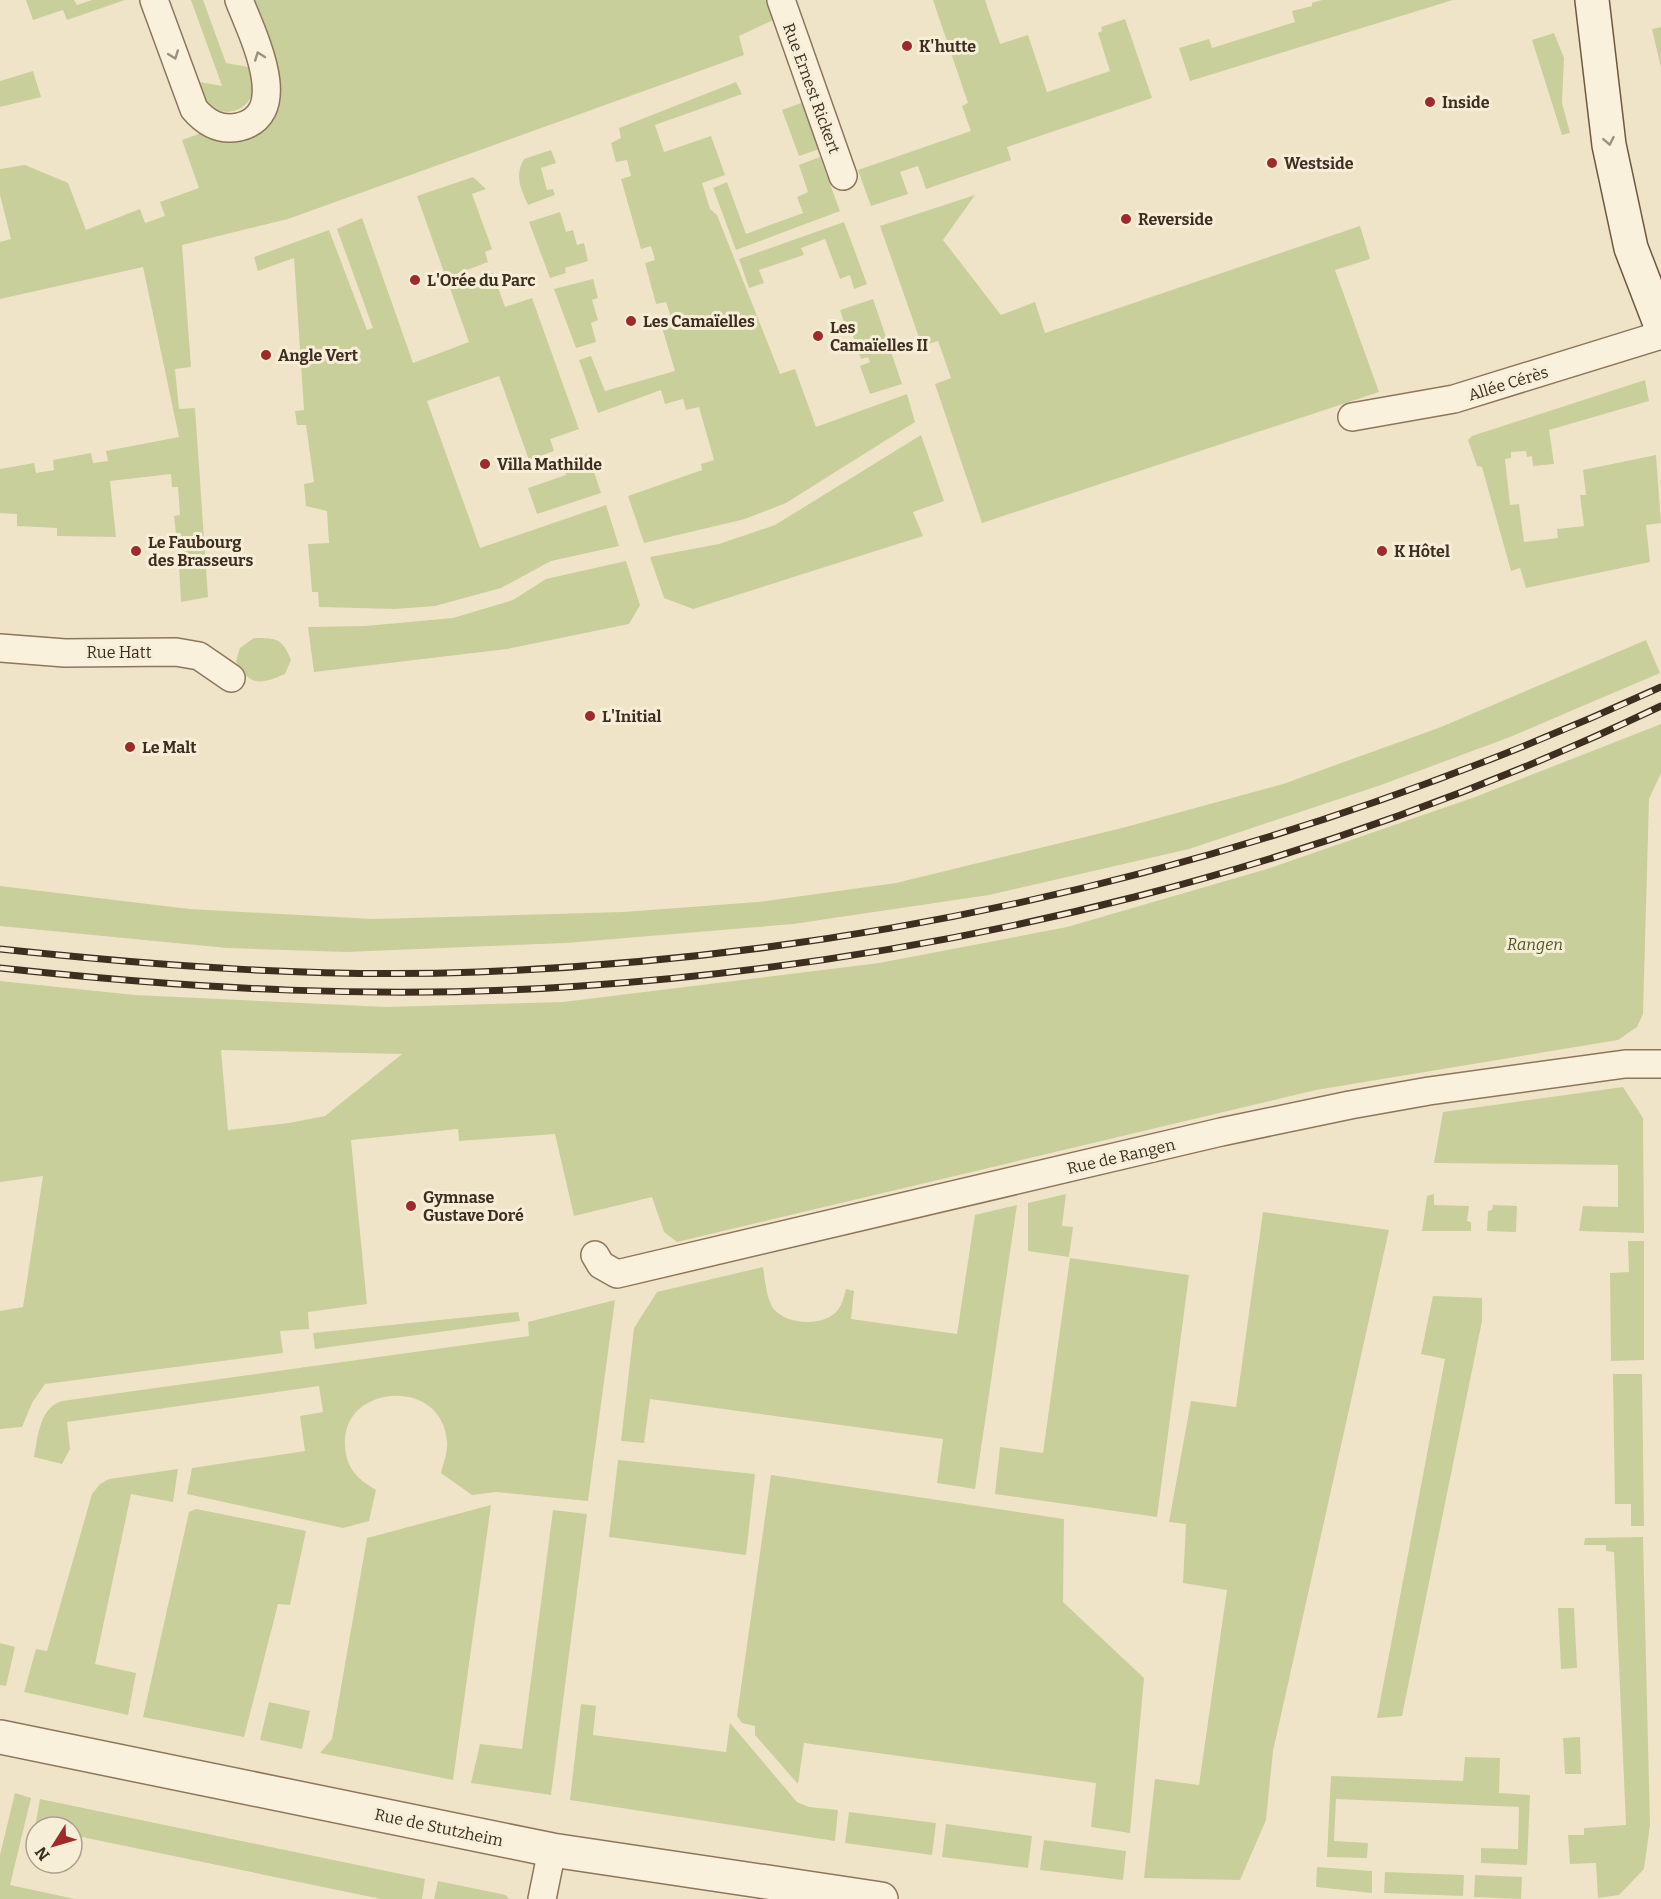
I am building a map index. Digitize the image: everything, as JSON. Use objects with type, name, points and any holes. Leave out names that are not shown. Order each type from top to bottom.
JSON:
[{"type":"street","points":[[154,0],[194,109],[203,120],[228,129],[252,120],[264,105],[268,87],[239,0]]},
{"type":"street","name":"Rue Ernest Rickert","points":[[781,0],[843,176]]},
{"type":"street","points":[[1592,0],[1603,109],[1618,188],[1631,248],[1661,326]]},
{"type":"street","points":[[1597,0],[1614,58],[1661,282]]},
{"type":"street","name":"Allée Cérès","points":[[1352,417],[1454,399],[1661,335]]},
{"type":"street","name":"Rue Hatt","points":[[0,648],[65,653],[176,652],[199,656],[231,678]]},
{"type":"street","name":"Rue de Rangen","points":[[595,1255],[601,1265],[617,1274],[1221,1132],[1350,1105],[1429,1091],[1615,1066],[1661,1064]]},
{"type":"street","name":"Rue de Stutzheim","points":[[0,1737],[552,1850],[881,1899]]},
{"type":"street","points":[[542,1899],[552,1850]]},
{"type":"green space","points":[[26,0],[74,0],[77,5],[92,0],[125,0],[67,20],[63,10],[33,20]]},
{"type":"green space","points":[[191,0],[203,0],[226,63],[248,67],[253,90],[247,103],[241,108],[228,112],[221,111],[209,104],[204,96],[200,82],[222,86]]},
{"type":"green space","points":[[251,0],[768,0],[775,19],[739,36],[744,55],[288,219],[182,245],[191,367],[175,369],[179,409],[195,408],[208,597],[181,602],[179,565],[184,564],[181,533],[176,534],[174,516],[180,515],[178,487],[172,487],[171,474],[110,481],[116,537],[57,536],[57,528],[17,526],[17,514],[0,513],[0,469],[34,463],[36,473],[54,470],[53,460],[91,453],[93,463],[108,461],[106,451],[179,437],[143,267],[0,299],[0,242],[11,239],[0,195],[0,169],[25,165],[68,183],[86,230],[140,209],[145,223],[165,216],[160,202],[199,188],[182,140],[204,132],[259,129]]},
{"type":"green space","points":[[933,0],[985,0],[1000,44],[1028,35],[1047,92],[1110,71],[1098,33],[1102,31],[1101,27],[1125,19],[1152,98],[1007,147],[1011,160],[926,189],[918,166],[900,172],[908,194],[871,206],[858,170],[971,131],[962,106],[968,103]]},
{"type":"green space","points":[[1322,0],[1453,0],[1190,81],[1179,48],[1209,39],[1212,48],[1295,22],[1292,11],[1312,6],[1312,3]]},
{"type":"green space","points":[[1661,27],[1661,68],[1652,29]]},
{"type":"green space","points":[[1554,33],[1564,58],[1562,103],[1570,133],[1562,135],[1532,40]]},
{"type":"green space","points":[[33,71],[41,97],[0,107],[0,81]]},
{"type":"green space","points":[[736,82],[742,94],[655,125],[664,152],[711,136],[725,175],[702,183],[710,209],[717,215],[780,374],[795,369],[816,427],[907,394],[915,422],[786,503],[745,519],[644,543],[628,496],[702,470],[701,464],[714,460],[699,407],[686,410],[683,399],[665,404],[661,390],[598,413],[579,360],[591,356],[605,391],[675,371],[661,324],[672,320],[666,302],[656,304],[645,263],[655,260],[651,246],[641,249],[621,179],[631,176],[627,160],[616,162],[611,143],[621,138],[619,128]]},
{"type":"green space","points":[[812,99],[815,107],[805,112],[815,140],[825,136],[828,146],[799,156],[782,110]]},
{"type":"green space","points":[[551,150],[556,163],[541,168],[547,190],[553,189],[555,195],[528,205],[519,177],[521,165],[524,159]]},
{"type":"green space","points":[[820,157],[840,211],[736,250],[713,188],[727,182],[746,234],[803,213],[797,197],[808,192],[799,165]]},
{"type":"green space","points":[[473,177],[486,189],[472,194],[492,249],[485,252],[488,262],[446,278],[417,196]]},
{"type":"green space","points":[[975,195],[943,240],[1001,315],[1035,302],[1045,333],[1360,226],[1370,259],[1335,270],[1379,392],[982,523],[935,384],[951,378],[938,341],[922,346],[880,226]]},
{"type":"green space","points":[[560,212],[566,232],[573,230],[577,245],[584,243],[588,261],[565,268],[566,273],[550,278],[529,222]]},
{"type":"green space","points":[[362,218],[413,363],[469,342],[450,288],[493,273],[505,307],[532,298],[579,429],[550,439],[554,451],[529,460],[499,376],[427,401],[480,548],[606,505],[619,546],[551,561],[501,588],[435,606],[395,609],[319,607],[318,592],[312,592],[308,544],[329,543],[327,511],[306,506],[304,484],[314,482],[306,425],[297,425],[295,411],[304,410],[294,258],[258,271],[254,257],[329,230],[367,330],[373,328],[337,229]]},
{"type":"green space","points":[[844,222],[867,284],[854,289],[850,275],[840,279],[825,239],[801,248],[804,255],[759,270],[764,283],[749,288],[739,259]]},
{"type":"green space","points":[[593,279],[598,298],[592,300],[598,320],[591,323],[596,342],[576,348],[554,289]]},
{"type":"green space","points":[[873,299],[902,384],[870,394],[860,366],[870,362],[868,357],[861,359],[851,330],[847,331],[840,310]]},
{"type":"green space","points":[[1645,380],[1649,401],[1549,430],[1554,464],[1533,466],[1532,456],[1527,457],[1526,451],[1511,452],[1511,458],[1505,459],[1510,505],[1519,504],[1524,542],[1558,538],[1557,529],[1584,526],[1580,495],[1586,495],[1583,470],[1656,455],[1661,523],[1646,525],[1650,562],[1526,588],[1520,568],[1511,571],[1482,467],[1477,466],[1468,440],[1472,436]]},
{"type":"green space","points":[[921,435],[944,501],[913,512],[923,536],[693,609],[664,598],[650,557],[719,544],[775,525]]},
{"type":"green space","points":[[588,454],[601,493],[537,514],[528,488],[566,475],[562,463]]},
{"type":"green space","points":[[626,561],[640,605],[629,624],[507,649],[314,672],[308,627],[365,626],[453,618],[513,600],[546,579]]},
{"type":"green space","points":[[254,638],[273,639],[285,647],[291,660],[285,674],[262,681],[250,679],[245,675],[236,661],[240,648]]},
{"type":"green space","points":[[1646,640],[1660,673],[1510,737],[1381,785],[1189,849],[989,895],[793,924],[566,943],[346,952],[227,948],[0,926],[0,886],[189,909],[373,919],[623,912],[758,902],[896,883],[1122,828],[1283,784],[1441,727]]},
{"type":"green space","name":"Rangen","points":[[1661,724],[1661,773],[1649,799],[1643,1014],[1637,1027],[1618,1040],[1316,1090],[677,1242],[664,1232],[652,1197],[574,1216],[555,1134],[459,1141],[458,1129],[351,1140],[367,1304],[308,1312],[309,1329],[280,1331],[283,1353],[45,1384],[32,1403],[22,1427],[0,1429],[0,1311],[23,1307],[43,1176],[0,1182],[0,981],[135,995],[386,1007],[563,1002],[879,963],[1067,927],[1267,869],[1475,797]],"holes":[[[221,1050],[402,1054],[325,1116],[228,1130]]]},
{"type":"green space","points":[[1623,1087],[1643,1118],[1644,1233],[1579,1231],[1583,1206],[1618,1207],[1618,1165],[1434,1163],[1443,1112]]},
{"type":"green space","points":[[1066,1194],[1062,1226],[1073,1227],[1069,1257],[1028,1251],[1028,1203]]},
{"type":"green space","points":[[1434,1194],[1434,1205],[1469,1206],[1467,1221],[1471,1222],[1471,1231],[1422,1231],[1427,1196]]},
{"type":"green space","points":[[1017,1205],[975,1489],[937,1483],[943,1439],[650,1399],[644,1443],[621,1441],[634,1328],[657,1292],[763,1267],[766,1288],[773,1308],[779,1314],[795,1321],[814,1322],[831,1316],[840,1306],[846,1289],[854,1291],[851,1319],[957,1334],[975,1215]]},
{"type":"green space","points":[[1493,1205],[1517,1206],[1516,1232],[1487,1231],[1488,1211],[1492,1210]]},
{"type":"green space","points":[[1263,1212],[1389,1230],[1273,1751],[1266,1820],[1240,1880],[1144,1878],[1155,1779],[1199,1785],[1227,1590],[1183,1583],[1186,1524],[1169,1522],[1191,1401],[1236,1407]]},
{"type":"green space","points":[[1628,1241],[1644,1241],[1644,1360],[1611,1361],[1610,1273],[1629,1272]]},
{"type":"green space","points":[[1070,1258],[1189,1275],[1157,1517],[995,1494],[1000,1447],[1043,1453]]},
{"type":"green space","points":[[1433,1296],[1482,1298],[1482,1321],[1402,1716],[1377,1718],[1445,1359],[1421,1354]]},
{"type":"green space","points":[[615,1300],[588,1501],[496,1492],[472,1495],[441,1473],[447,1442],[441,1421],[429,1406],[412,1398],[393,1396],[375,1400],[359,1409],[348,1424],[345,1444],[347,1460],[353,1471],[376,1490],[369,1521],[343,1528],[187,1494],[192,1468],[305,1451],[300,1416],[323,1412],[319,1386],[67,1422],[70,1449],[62,1464],[34,1457],[44,1417],[48,1410],[62,1401],[529,1336],[528,1322]]},
{"type":"green space","points":[[518,1312],[520,1321],[315,1349],[313,1333]]},
{"type":"green space","points":[[1613,1374],[1642,1374],[1644,1526],[1631,1526],[1631,1504],[1615,1504]]},
{"type":"green space","points":[[618,1460],[755,1474],[746,1555],[609,1537]]},
{"type":"green space","points":[[178,1469],[173,1502],[131,1494],[95,1664],[136,1673],[128,1715],[24,1692],[36,1649],[47,1651],[92,1494],[100,1484],[109,1479]]},
{"type":"green space","points":[[771,1475],[1064,1519],[1063,1602],[1144,1678],[1130,1833],[1091,1827],[1096,1783],[804,1743],[798,1784],[755,1735],[755,1726],[742,1723],[737,1716]]},
{"type":"green space","points":[[491,1505],[453,1780],[320,1753],[332,1739],[367,1538]]},
{"type":"green space","points":[[196,1509],[306,1531],[290,1605],[278,1604],[244,1737],[143,1717],[189,1512]]},
{"type":"green space","points":[[553,1510],[587,1514],[551,1795],[471,1783],[480,1744],[522,1749]]},
{"type":"green space","points":[[1643,1537],[1650,1825],[1644,1869],[1619,1895],[1598,1898],[1596,1863],[1570,1864],[1568,1835],[1584,1835],[1584,1828],[1626,1825],[1614,1552],[1606,1551],[1606,1545],[1584,1545],[1585,1538]]},
{"type":"green space","points":[[1558,1608],[1574,1608],[1577,1668],[1561,1669]]},
{"type":"green space","points":[[0,1643],[15,1647],[6,1686],[0,1685]]},
{"type":"green space","points":[[269,1702],[310,1711],[302,1749],[260,1740]]},
{"type":"green space","points":[[581,1704],[596,1706],[593,1735],[726,1752],[730,1723],[797,1802],[809,1807],[838,1810],[835,1841],[570,1800]]},
{"type":"green space","points":[[1580,1737],[1581,1774],[1565,1774],[1563,1738]]},
{"type":"green space","points":[[1465,1757],[1500,1758],[1499,1793],[1530,1795],[1527,1865],[1481,1863],[1481,1848],[1518,1849],[1519,1807],[1336,1799],[1334,1841],[1368,1843],[1367,1858],[1327,1857],[1331,1776],[1463,1781]]},
{"type":"green space","points":[[15,1793],[31,1798],[27,1815],[24,1815],[24,1827],[10,1885],[75,1899],[0,1899],[0,1855]]},
{"type":"green space","points":[[40,1799],[425,1879],[422,1899],[381,1899],[84,1837],[84,1815],[37,1815]]},
{"type":"green space","points":[[849,1812],[936,1823],[932,1855],[845,1843]]},
{"type":"green space","points":[[946,1824],[1032,1836],[1028,1868],[942,1857]]},
{"type":"green space","points":[[1044,1840],[1126,1851],[1123,1880],[1040,1870]]},
{"type":"green space","points":[[1317,1867],[1372,1871],[1372,1893],[1316,1887]]},
{"type":"green space","points":[[1385,1872],[1464,1875],[1463,1896],[1384,1893]]},
{"type":"green space","points":[[1475,1875],[1522,1877],[1521,1899],[1474,1897]]},
{"type":"green space","points":[[438,1881],[506,1895],[509,1899],[434,1899]]},
{"type":"railway","points":[[0,949],[119,961],[239,969],[418,973],[478,972],[632,962],[784,945],[935,920],[1084,888],[1231,848],[1376,801],[1520,748],[1661,687]]},
{"type":"railway","points":[[0,968],[218,987],[436,992],[581,986],[721,973],[860,954],[998,929],[1134,897],[1269,859],[1402,814],[1533,763],[1661,706]]},
{"type":"place","name":"K'hutte","points":[[907,46]]},
{"type":"place","name":"Inside","points":[[1430,102]]},
{"type":"place","name":"Westside","points":[[1272,163]]},
{"type":"place","name":"Reverside","points":[[1126,219]]},
{"type":"place","name":"L'Orée du Parc","points":[[415,280]]},
{"type":"place","name":"Les Camaïelles","points":[[631,321]]},
{"type":"place","name":"Les Camaïelles II","points":[[818,336]]},
{"type":"place","name":"Angle Vert","points":[[266,355]]},
{"type":"place","name":"Villa Mathilde","points":[[485,464]]},
{"type":"place","name":"Le Faubourg des Brasseurs","points":[[136,551]]},
{"type":"place","name":"K Hôtel","points":[[1382,551]]},
{"type":"place","name":"L'Initial","points":[[590,716]]},
{"type":"place","name":"Le Malt","points":[[130,747]]},
{"type":"place","name":"Gymnase Gustave Doré","points":[[411,1206]]}]
